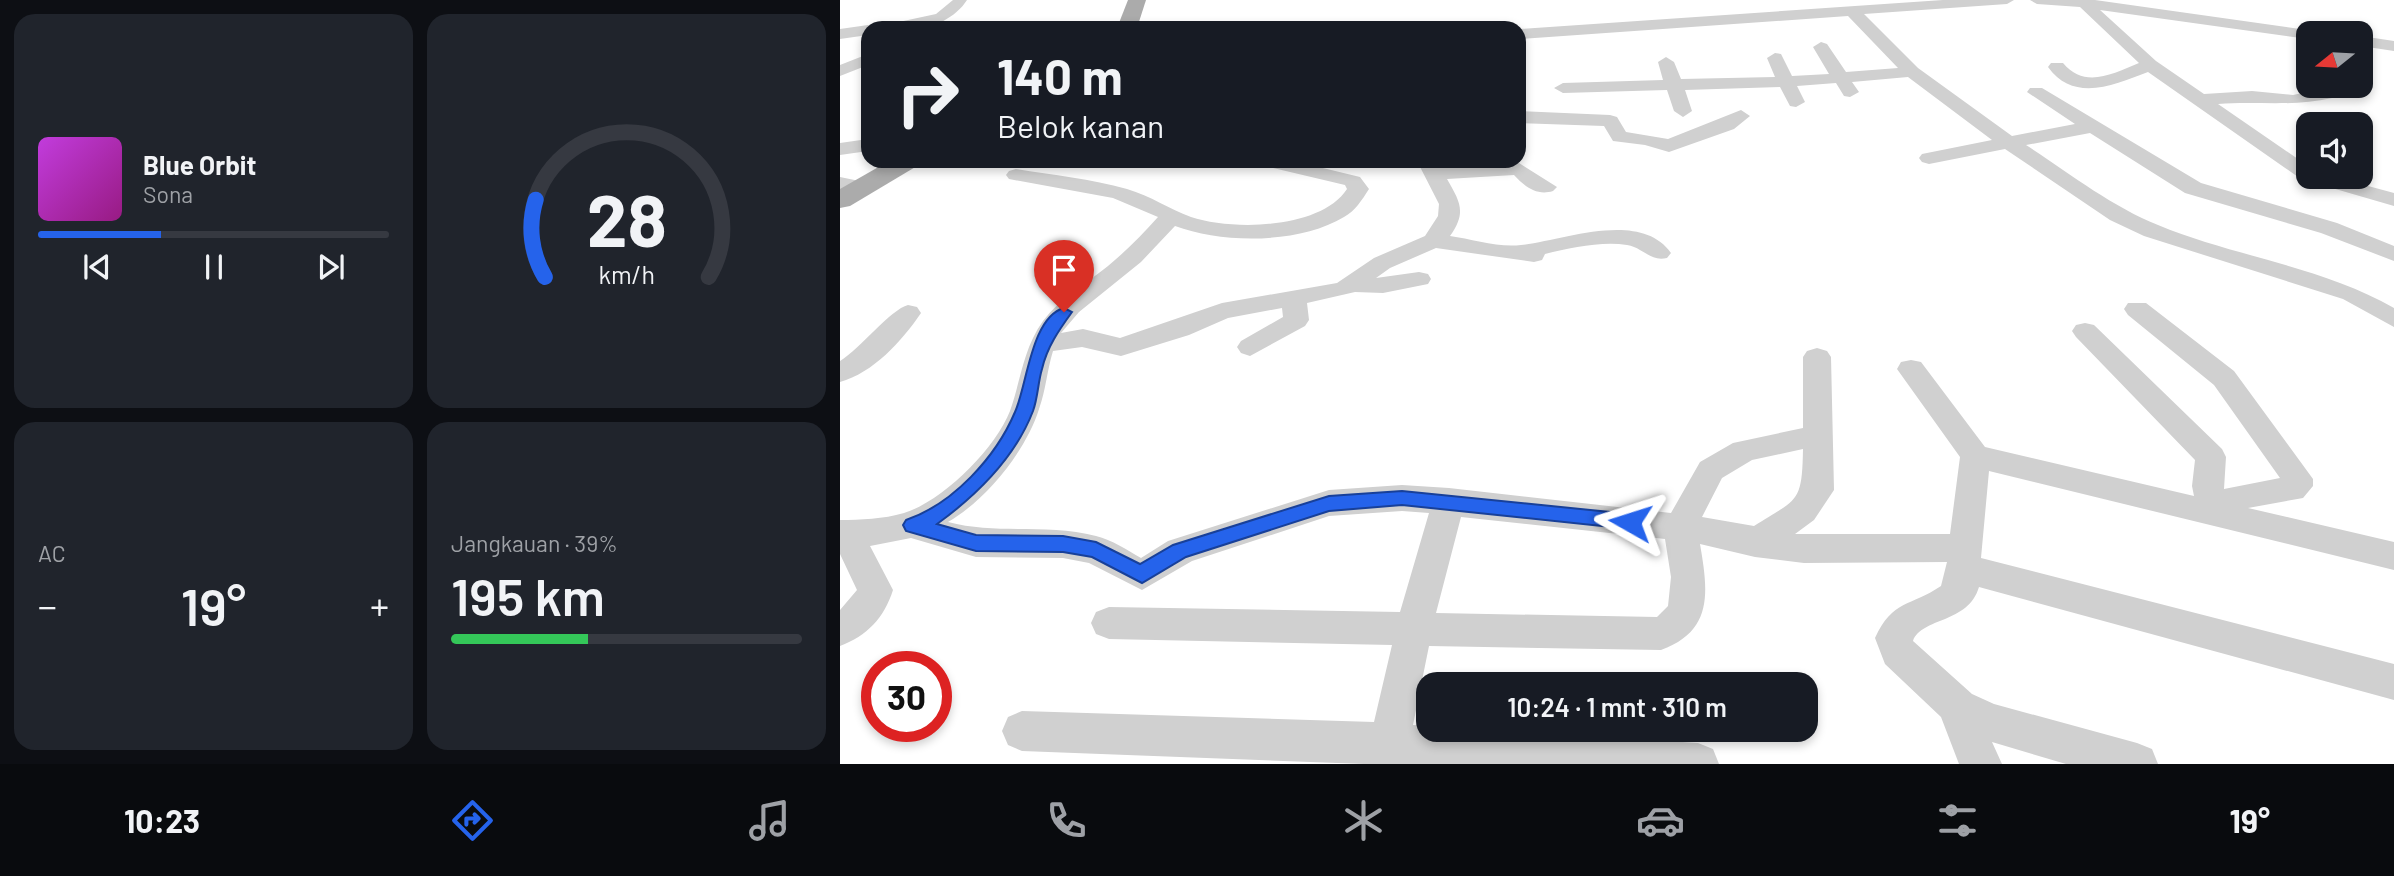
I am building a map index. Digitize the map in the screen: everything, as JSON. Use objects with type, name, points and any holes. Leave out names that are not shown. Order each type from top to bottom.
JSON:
[{"type":"main road","points":[[1130,21],[1137,0]]},
{"type":"main road","points":[[847,190],[893,168]]},
{"type":"street","points":[[925,21],[953,12],[960,0]]},
{"type":"street","points":[[1526,34],[1539,34],[1558,43],[1632,43],[1622,29],[1850,9],[2007,0]]},
{"type":"street","points":[[2037,0],[2162,13],[2296,34]]},
{"type":"street","points":[[1936,3],[1946,18]]},
{"type":"street","points":[[2084,3],[2150,65],[2296,166]]},
{"type":"street","points":[[1850,9],[1913,72],[2009,143],[2133,223],[2352,294],[2394,319]]},
{"type":"street","points":[[2162,13],[2196,37]]},
{"type":"street","points":[[1927,18],[1974,19]]},
{"type":"street","points":[[1718,21],[1729,36]]},
{"type":"street","points":[[840,34],[861,31]]},
{"type":"street","points":[[2373,43],[2394,46]]},
{"type":"street","points":[[1821,47],[1853,96]]},
{"type":"street","points":[[1775,58],[1796,102]]},
{"type":"street","points":[[840,71],[861,62]]},
{"type":"street","points":[[1666,62],[1683,111]]},
{"type":"street","points":[[1526,117],[1610,121],[1620,137],[1647,139],[1669,146],[1694,134],[1727,125],[1742,113],[1721,62]]},
{"type":"street","points":[[1613,64],[1620,86],[1624,115]]},
{"type":"street","points":[[2057,67],[2069,78],[2092,85],[2150,65]]},
{"type":"street","points":[[1560,67],[1563,96],[1620,86],[1787,82],[1913,72]]},
{"type":"street","points":[[2036,92],[2197,190],[2329,228],[2394,254]]},
{"type":"street","points":[[2198,100],[2252,96],[2306,98]]},
{"type":"street","points":[[1929,158],[2091,127]]},
{"type":"street","points":[[840,149],[861,146]]},
{"type":"street","points":[[1016,175],[1133,198],[1195,226],[1216,229],[1292,226],[1334,215],[1344,208],[1357,189],[1353,181],[1297,168]]},
{"type":"street","points":[[1352,285],[1382,264],[1433,241],[1442,232],[1450,210],[1431,168]]},
{"type":"street","points":[[1476,168],[1521,169],[1533,183],[1546,187]]},
{"type":"street","points":[[2356,189],[2394,200]]},
{"type":"street","points":[[840,630],[872,604],[875,590],[843,534],[896,531],[931,519],[979,479],[1011,438],[1025,410],[1034,366],[1052,325],[1077,299],[1126,263],[1171,216]]},
{"type":"street","points":[[1518,253],[1609,237],[1647,243],[1659,253]]},
{"type":"street","points":[[1433,241],[1556,258]]},
{"type":"street","points":[[1044,344],[1083,338],[1110,347],[1121,347],[1181,330],[1222,311],[1294,300],[1352,285],[1383,286],[1419,279]]},
{"type":"street","points":[[1250,347],[1296,320],[1294,300]]},
{"type":"street","points":[[2137,309],[2224,377],[2297,480],[2297,486],[2292,489],[2237,497],[2206,508]]},
{"type":"street","points":[[840,373],[853,366],[886,338],[908,313]]},
{"type":"street","points":[[2085,331],[2211,457],[2206,508]]},
{"type":"street","points":[[1755,542],[1803,511],[1812,501],[1820,474],[1817,357]]},
{"type":"street","points":[[1911,369],[1975,456],[2206,508],[2394,556]]},
{"type":"street","points":[[1109,623],[1661,634],[1675,626],[1686,610],[1688,577],[1680,527],[1699,489],[1720,463],[1744,451],[1819,435]]},
{"type":"street","points":[[1975,456],[1963,582],[1954,599],[1902,623],[1893,638],[1898,652],[1958,707],[1989,723],[2124,762]]},
{"type":"street","points":[[913,525],[976,543],[1063,544],[1096,550],[1142,575],[1153,565],[1180,551],[1329,503],[1402,498],[1449,501],[1680,527],[1804,549],[1964,558],[2394,682]]},
{"type":"street","points":[[1387,754],[1414,627],[1449,501]]},
{"type":"street","points":[[1958,707],[1964,731],[1981,764]]},
{"type":"street","points":[[1022,731],[1387,754],[1698,764]]},
{"type":"route","points":[[1064,312],[1052,325],[1034,366],[1025,410],[1011,438],[979,479],[956,500],[931,519],[913,525],[976,543],[1063,544],[1096,550],[1142,575],[1153,565],[1180,551],[1329,503],[1402,498],[1630,522]]}]
